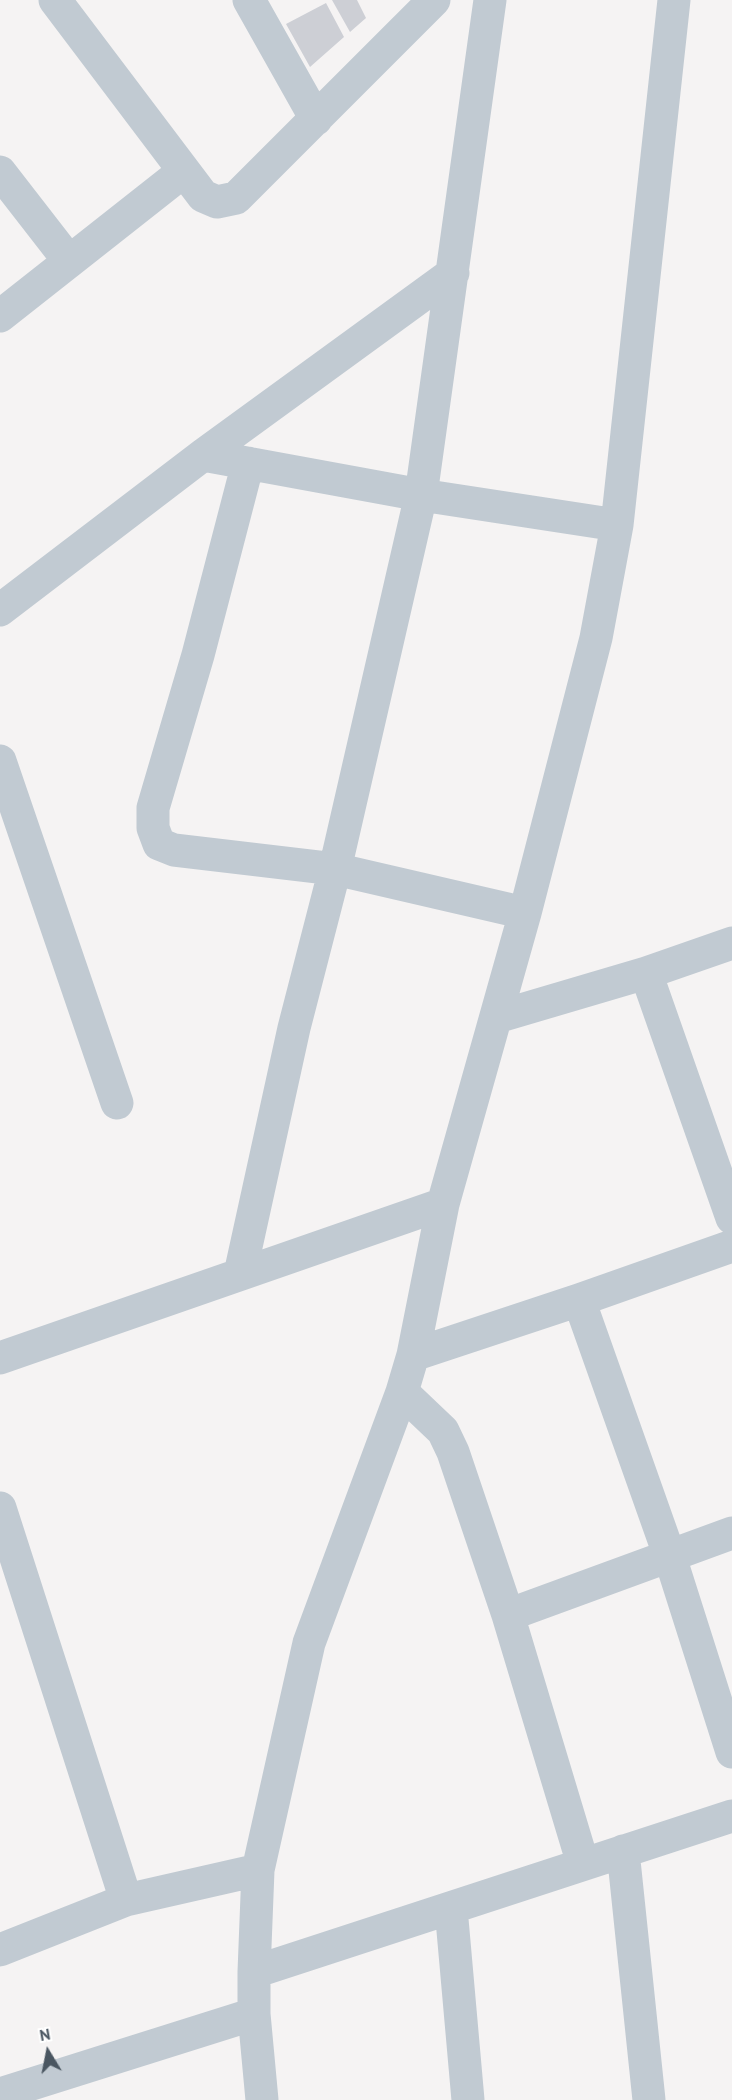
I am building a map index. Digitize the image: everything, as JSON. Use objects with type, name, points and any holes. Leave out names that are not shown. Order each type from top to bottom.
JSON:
[{"type":"street","points":[[56,0],[203,196],[217,202],[236,198],[434,0]]},
{"type":"street","points":[[249,0],[316,118]]},
{"type":"street","points":[[240,1274],[294,1028],[335,869],[421,495],[490,0]]},
{"type":"street","points":[[262,2100],[254,2014],[258,1870],[309,1643],[402,1392],[412,1355],[443,1204],[525,913],[596,638],[618,525],[674,0]]},
{"type":"street","points":[[0,315],[184,171]]},
{"type":"street","points":[[0,172],[69,261]]},
{"type":"street","points":[[0,610],[203,455],[453,273]]},
{"type":"street","points":[[203,455],[421,495],[618,525]]},
{"type":"street","points":[[248,463],[198,656],[153,808],[153,828],[159,844],[174,850],[335,869],[525,913]]},
{"type":"street","points":[[0,760],[117,1103]]},
{"type":"street","points":[[496,1017],[646,973],[732,943]]},
{"type":"street","points":[[646,973],[732,1218]]},
{"type":"street","points":[[0,1358],[443,1204]]},
{"type":"street","points":[[412,1355],[732,1246]]},
{"type":"street","points":[[579,1300],[670,1557],[732,1752]]},
{"type":"street","points":[[402,1392],[443,1431],[453,1452],[508,1615],[583,1864]]},
{"type":"street","points":[[0,1508],[11,1582],[126,1900]]},
{"type":"street","points":[[508,1615],[732,1533]]},
{"type":"street","points":[[254,1972],[732,1816]]},
{"type":"street","points":[[623,1851],[649,2100]]},
{"type":"street","points":[[0,1950],[126,1900],[258,1870]]},
{"type":"street","points":[[451,1908],[468,2100]]},
{"type":"street","points":[[0,2094],[254,2014]]},
{"type":"building","points":[[332,0],[357,0],[366,18],[350,32]]},
{"type":"building","points":[[326,3],[344,37],[310,67],[286,24]]}]
